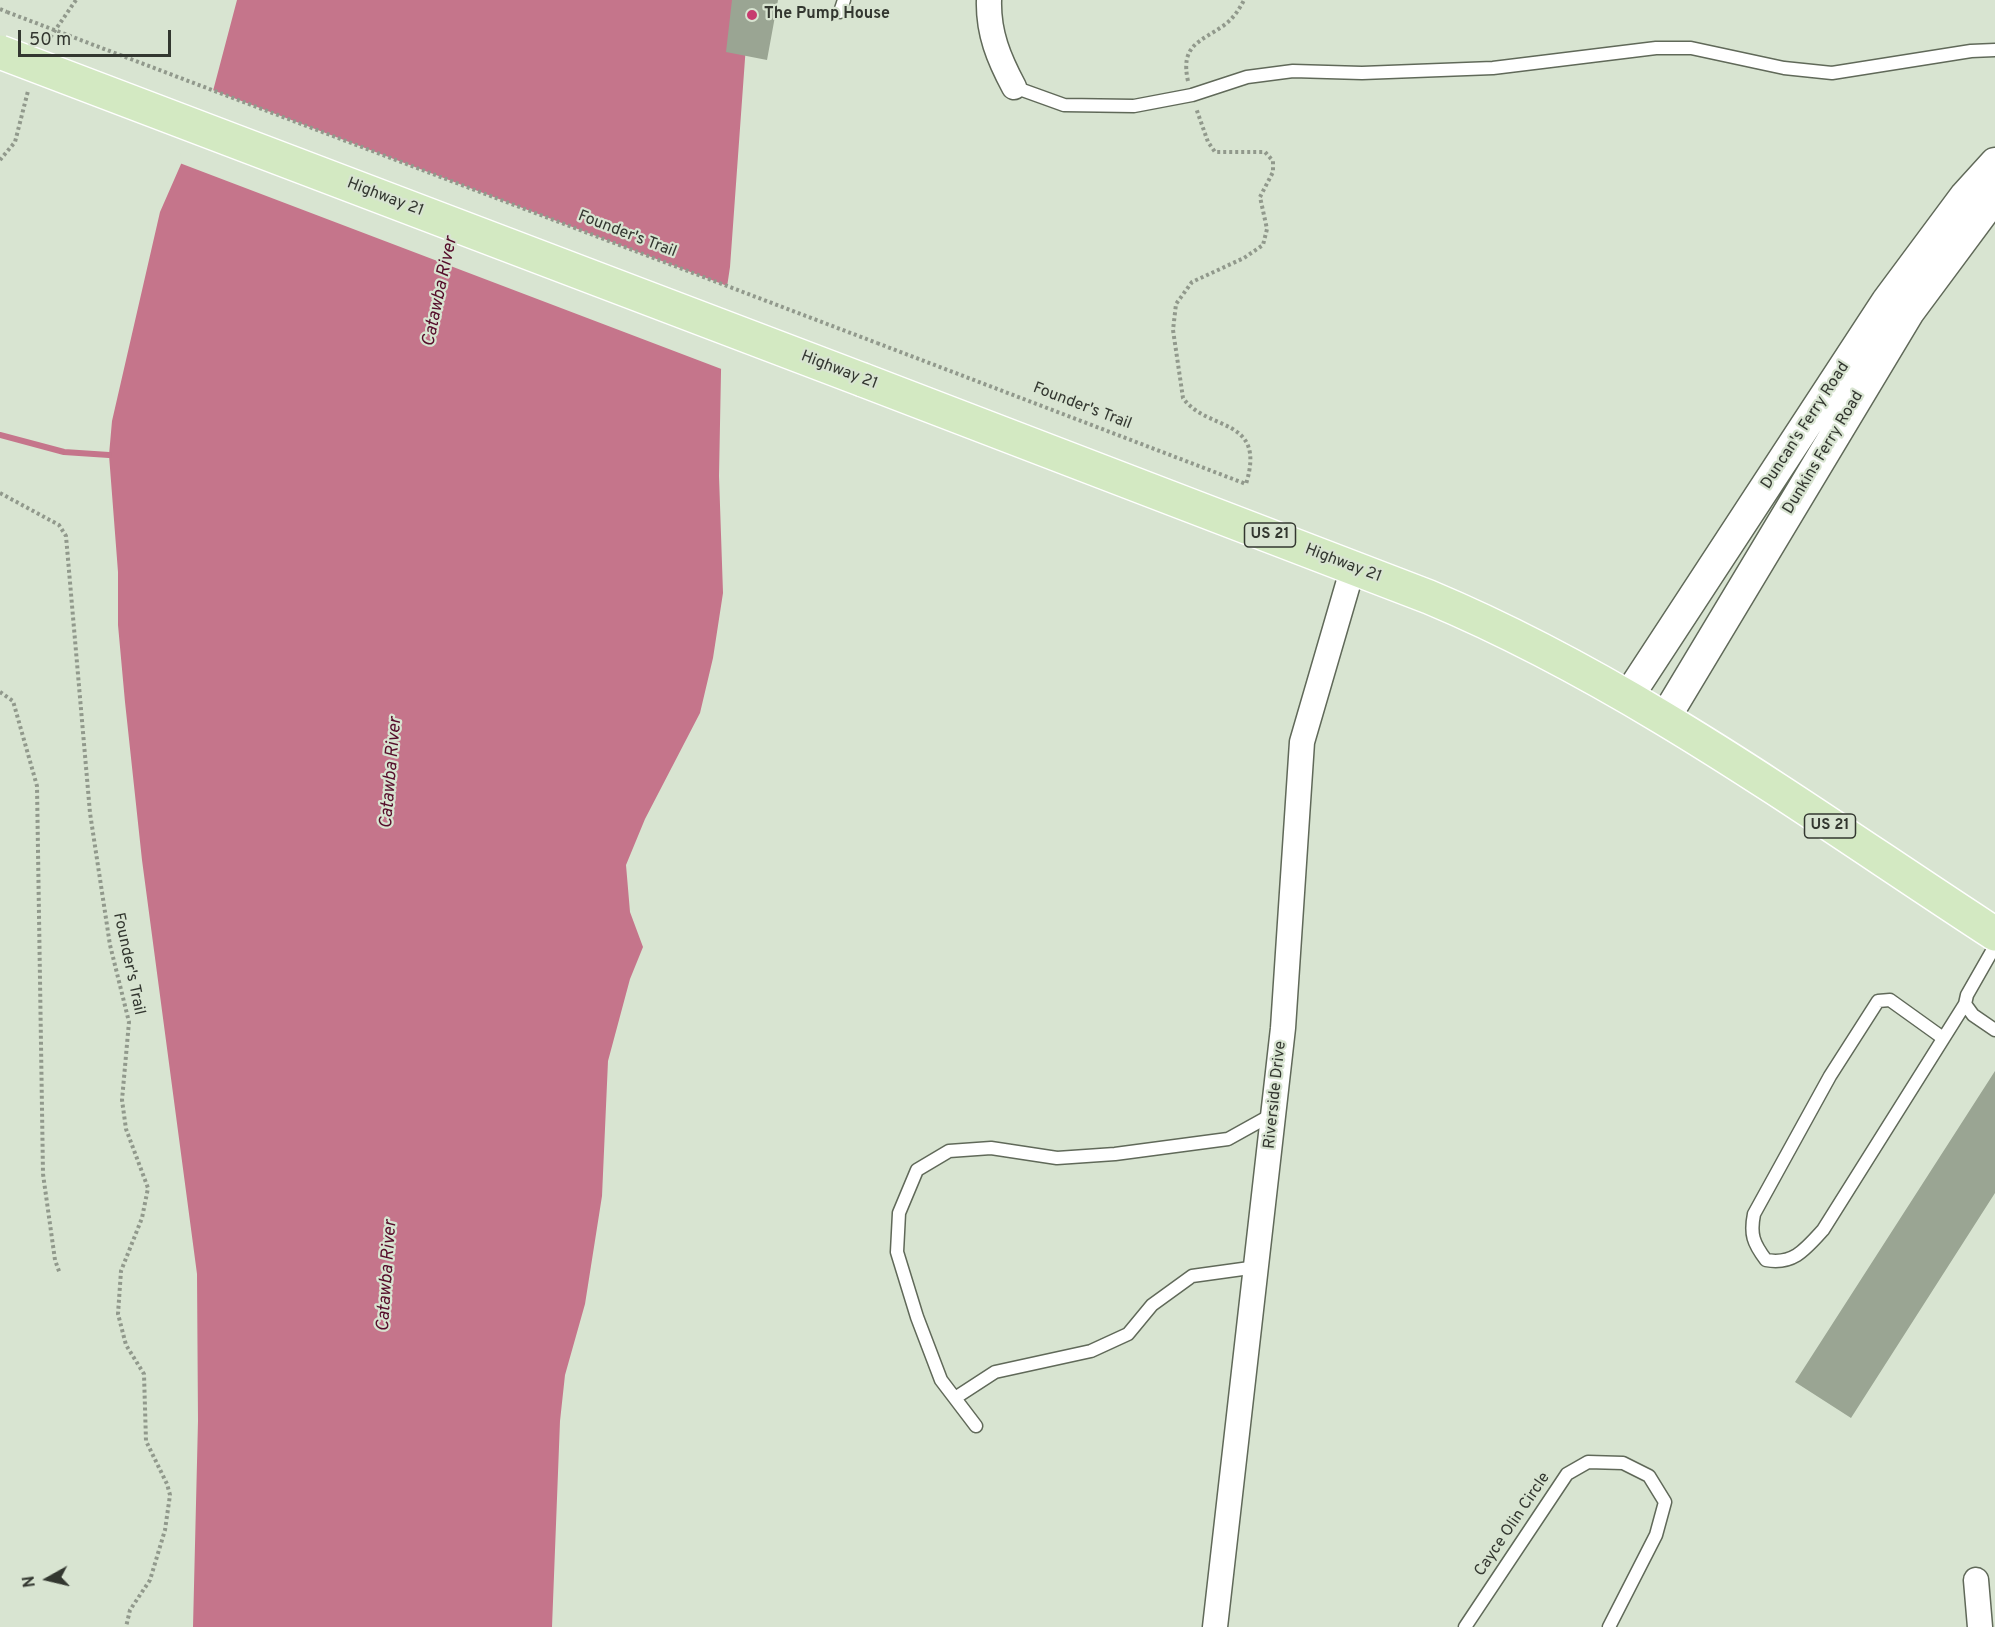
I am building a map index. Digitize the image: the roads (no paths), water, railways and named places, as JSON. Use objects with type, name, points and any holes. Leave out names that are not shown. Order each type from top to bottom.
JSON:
[{"type":"main road","name":"Highway 21","points":[[0,52],[1353,567],[1482,619],[1665,718]]},
{"type":"main road","name":"US 21","points":[[1665,718],[1995,934]]},
{"type":"street","points":[[989,0],[992,34],[998,54],[1014,87]]},
{"type":"street","name":"Duncan's Ferry Road","points":[[1628,697],[1887,301],[1965,196],[1995,163]]},
{"type":"street","name":"Dunkins Ferry Road","points":[[1665,718],[1909,312],[1995,196]]},
{"type":"street","name":"Riverside Drive","points":[[1215,1627],[1283,1028],[1302,742],[1353,567]]},
{"type":"street","points":[[1976,1580],[1980,1627]]},
{"type":"lane","points":[[1014,87],[1064,105],[1134,106],[1192,95],[1247,78],[1293,71],[1362,73],[1493,68],[1656,48],[1691,48],[1784,68],[1832,73],[1971,51],[1995,50]]},
{"type":"lane","points":[[1943,1038],[1890,1000],[1878,1001],[1830,1076],[1754,1214],[1750,1233],[1754,1245],[1766,1260],[1780,1263],[1803,1252],[1823,1230],[1965,1004],[1967,995],[1995,946]]},
{"type":"lane","points":[[1965,1004],[1973,1015],[1995,1030]]},
{"type":"lane","points":[[976,1426],[937,1370],[917,1317],[897,1252],[899,1213],[917,1170],[950,1151],[991,1148],[1057,1158],[1115,1154],[1228,1139],[1273,1114]]},
{"type":"lane","points":[[955,1398],[995,1372],[1091,1351],[1128,1334],[1152,1305],[1192,1276],[1257,1267]]},
{"type":"lane","name":"Cayce Olin Circle","points":[[1465,1627],[1567,1474],[1588,1462],[1623,1463],[1649,1476],[1665,1502],[1656,1535],[1609,1627]]},
{"type":"water","name":"Catawba River","points":[[237,0],[753,0],[747,31],[730,267],[722,320],[719,476],[723,593],[713,658],[700,713],[645,819],[626,865],[630,912],[643,947],[630,979],[608,1061],[602,1196],[585,1304],[565,1375],[560,1421],[552,1627],[193,1627],[198,1421],[197,1274],[142,860],[125,702],[118,625],[118,572],[109,455],[112,421],[160,212],[213,91]]},
{"type":"waterway","points":[[0,435],[64,452],[109,455]]},
{"type":"place","name":"The Pump House","points":[[752,15]]}]
